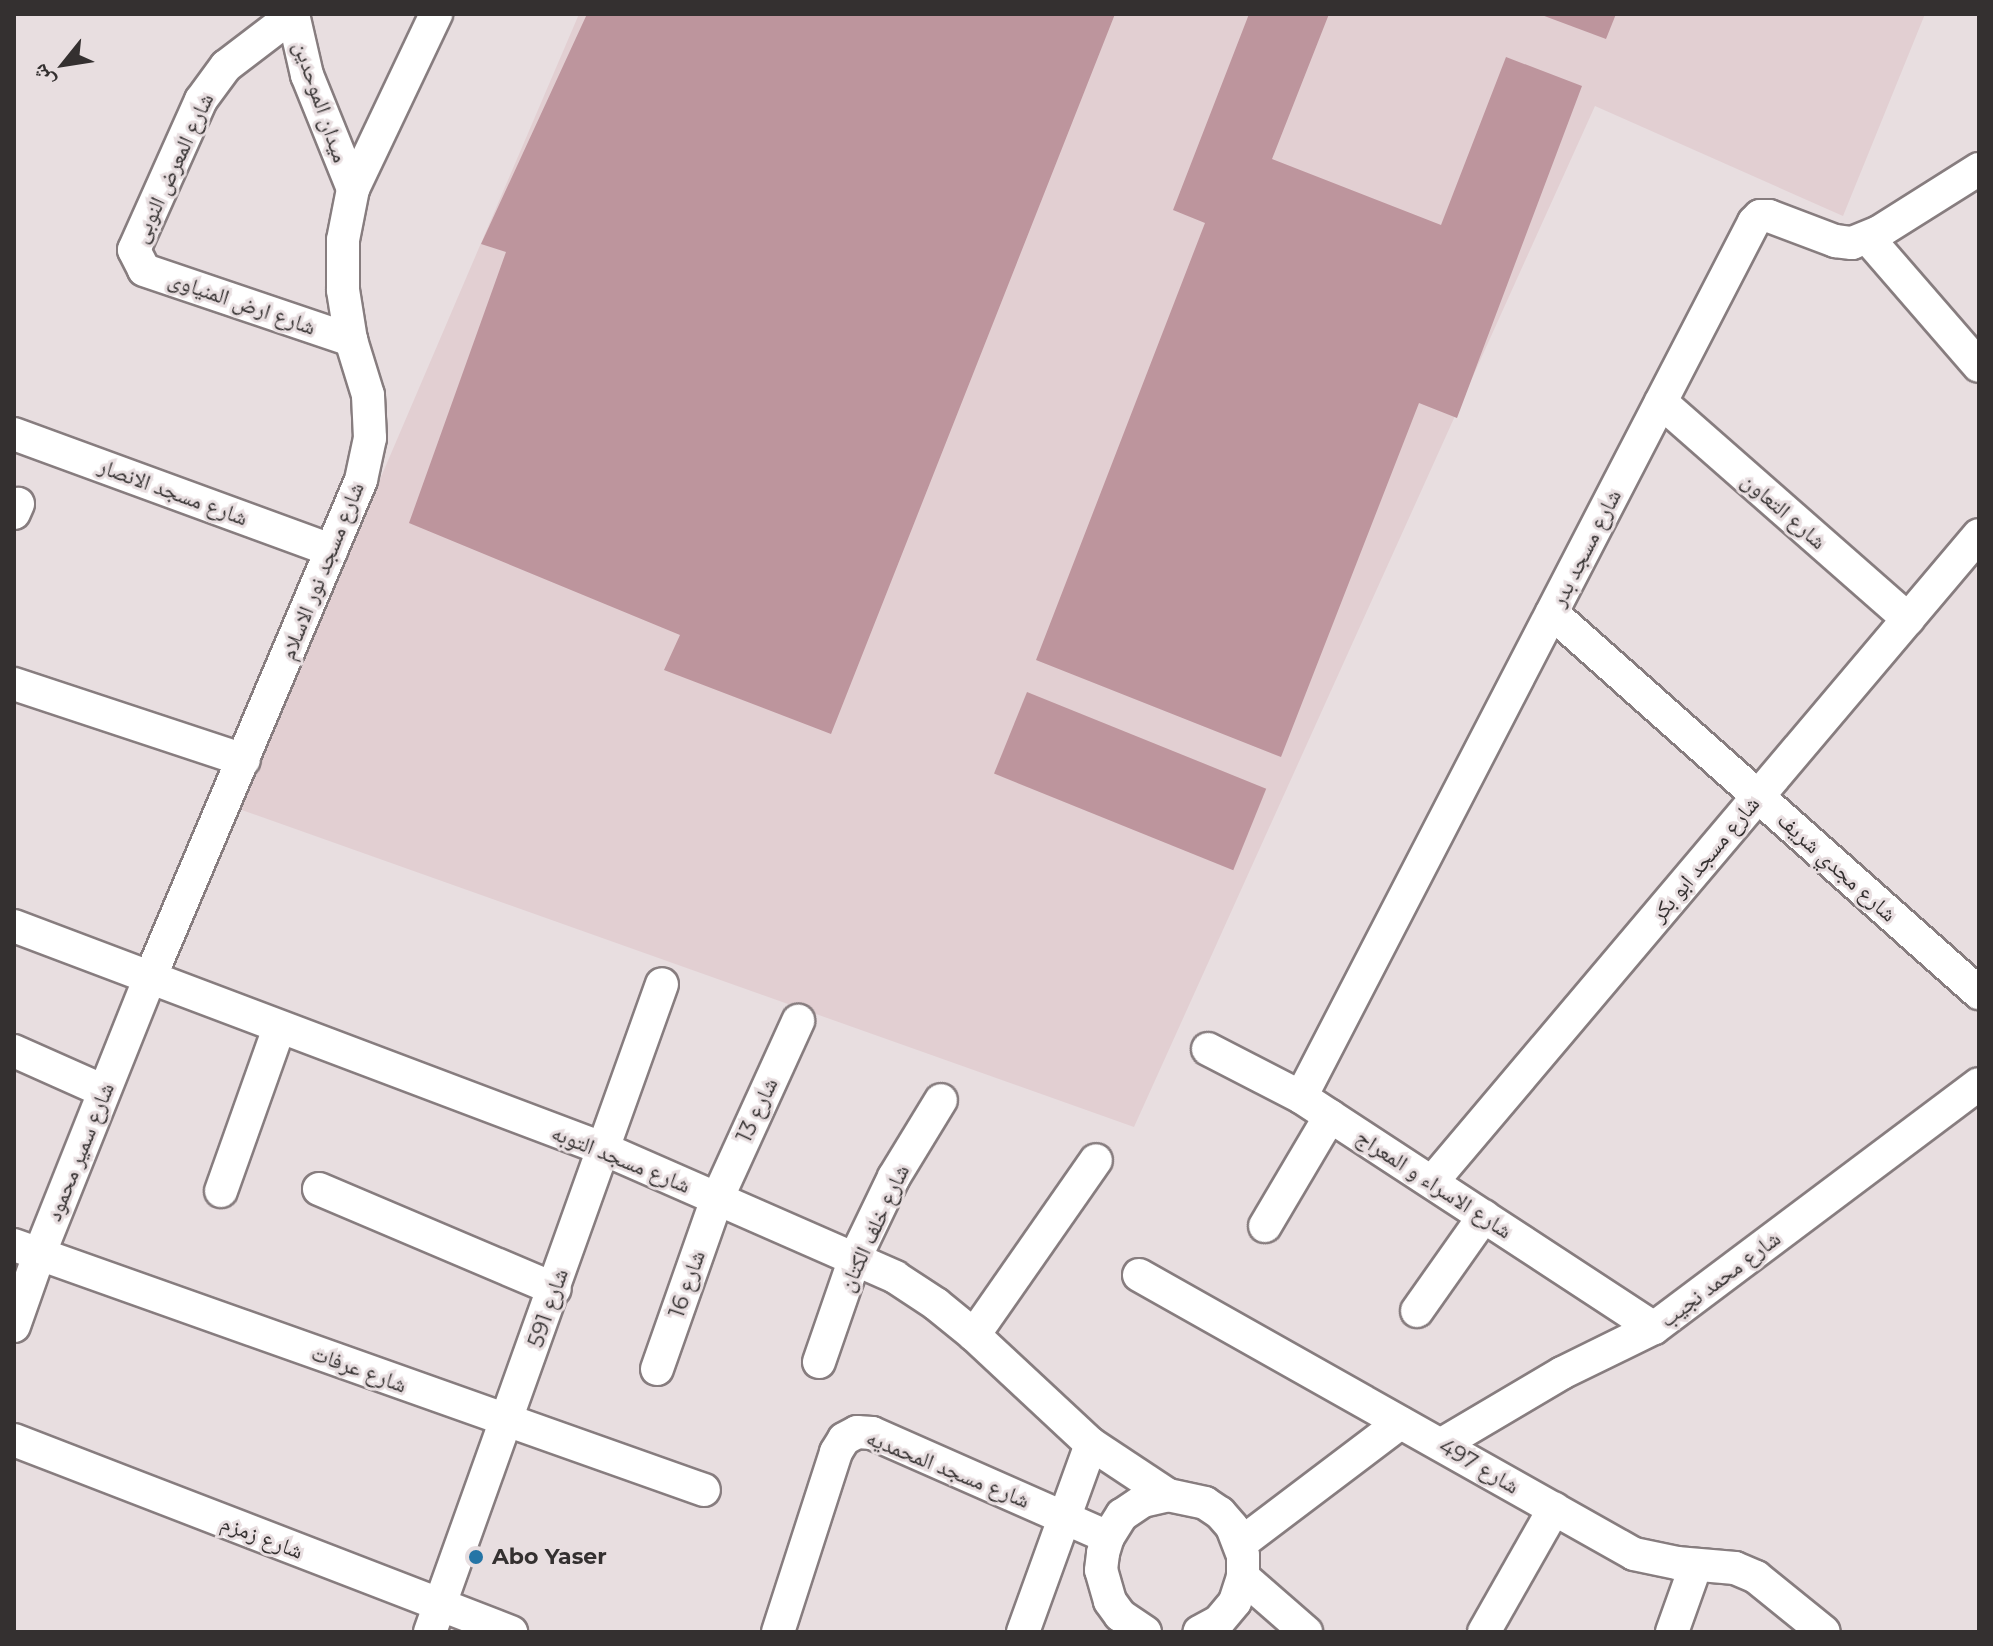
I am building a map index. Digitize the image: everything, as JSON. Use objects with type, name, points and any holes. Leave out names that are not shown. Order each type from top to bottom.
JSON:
[{"type":"street","name":"ميدان الموحدين","points":[[293,14],[307,75],[353,189]]},
{"type":"street","name":"شارع المعرض النوبى","points":[[137,262],[134,250],[201,100],[226,66],[293,14]]},
{"type":"street","name":"شارع مسجد نور الاسلام","points":[[149,980],[361,480],[370,438],[368,395],[351,340],[343,290],[343,253],[353,189],[436,14]]},
{"type":"street","points":[[1979,169],[1868,238],[1979,366]]},
{"type":"street","name":"شارع مسجد بدر","points":[[1301,1097],[1757,219],[1769,216],[1835,241],[1852,243],[1868,238]]},
{"type":"street","name":"شارع ارض المنياوى","points":[[137,262],[144,270],[351,340]]},
{"type":"street","name":"شارع التعاون","points":[[1661,402],[1908,619]]},
{"type":"street","name":"شارع مسجد الانصار","points":[[14,434],[331,550]]},
{"type":"street","name":"شارع مسجد ابو بكر","points":[[1432,1182],[1979,535]]},
{"type":"street","name":"شارع مجدي شريف","points":[[1552,613],[1979,993]]},
{"type":"street","points":[[14,684],[244,760]]},
{"type":"street","name":"شارع مسجد التوبه","points":[[14,926],[149,980],[604,1149],[895,1277],[936,1304],[974,1335],[1091,1444],[1168,1495]]},
{"type":"street","name":"شارع سمير محمود","points":[[14,1326],[26,1250],[104,1091],[149,980]]},
{"type":"street","name":"شارع 591","points":[[435,1619],[508,1423],[662,984]]},
{"type":"street","name":"شارع 13","points":[[717,1199],[798,1021]]},
{"type":"street","points":[[221,1191],[279,1028]]},
{"type":"street","name":"شارع الاسراء و المعراج","points":[[1208,1049],[1301,1097],[1654,1328]]},
{"type":"street","points":[[14,1051],[104,1091]]},
{"type":"street","name":"شارع محمد نجيب","points":[[1442,1444],[1562,1373],[1654,1328],[1979,1084]]},
{"type":"street","name":"شارع خلف الكتان","points":[[819,1362],[855,1258],[894,1177],[941,1100]]},
{"type":"street","points":[[1265,1226],[1330,1116]]},
{"type":"street","points":[[974,1335],[1096,1160]]},
{"type":"street","points":[[319,1189],[555,1289]]},
{"type":"street","name":"شارع 16","points":[[657,1369],[717,1199]]},
{"type":"street","points":[[1417,1311],[1484,1216]]},
{"type":"street","name":"شارع عرفات","points":[[26,1250],[704,1490]]},
{"type":"street","name":"شارع 497","points":[[1139,1275],[1634,1554],[1735,1568],[1756,1577],[1824,1632]]},
{"type":"street","points":[[1240,1544],[1400,1423]]},
{"type":"street","name":"شارع مسجد المحمديه","points":[[778,1632],[836,1452],[844,1439],[857,1432],[872,1433],[1108,1537]]},
{"type":"street","name":"شارع زمزم","points":[[14,1440],[435,1619],[511,1632]]},
{"type":"street","points":[[1023,1632],[1062,1517],[1091,1444]]},
{"type":"street","points":[[1145,1632],[1120,1615],[1107,1593],[1101,1570],[1108,1537],[1122,1515],[1143,1501],[1168,1495],[1205,1503],[1232,1527],[1240,1544],[1243,1577],[1235,1602],[1218,1622],[1199,1632]]},
{"type":"street","points":[[1484,1632],[1554,1509]]},
{"type":"street","points":[[1672,1632],[1696,1565]]},
{"type":"street","points":[[1243,1577],[1306,1632]]},
{"type":"shaded area","points":[[579,14],[1925,14],[1843,216],[1595,106],[1134,1127],[239,809]]},
{"type":"building","points":[[587,14],[1115,14],[831,734],[664,670],[680,635],[409,523],[506,252],[481,244]]},
{"type":"building","points":[[1249,14],[1329,14],[1272,159],[1441,225],[1506,57],[1582,86],[1457,418],[1419,403],[1281,757],[1036,660],[1205,223],[1173,210]]},
{"type":"building","points":[[1539,14],[1616,14],[1606,39]]},
{"type":"building","points":[[1027,692],[1266,789],[1233,870],[994,774]]},
{"type":"place","name":"Abo Yaser","points":[[476,1557]]}]
